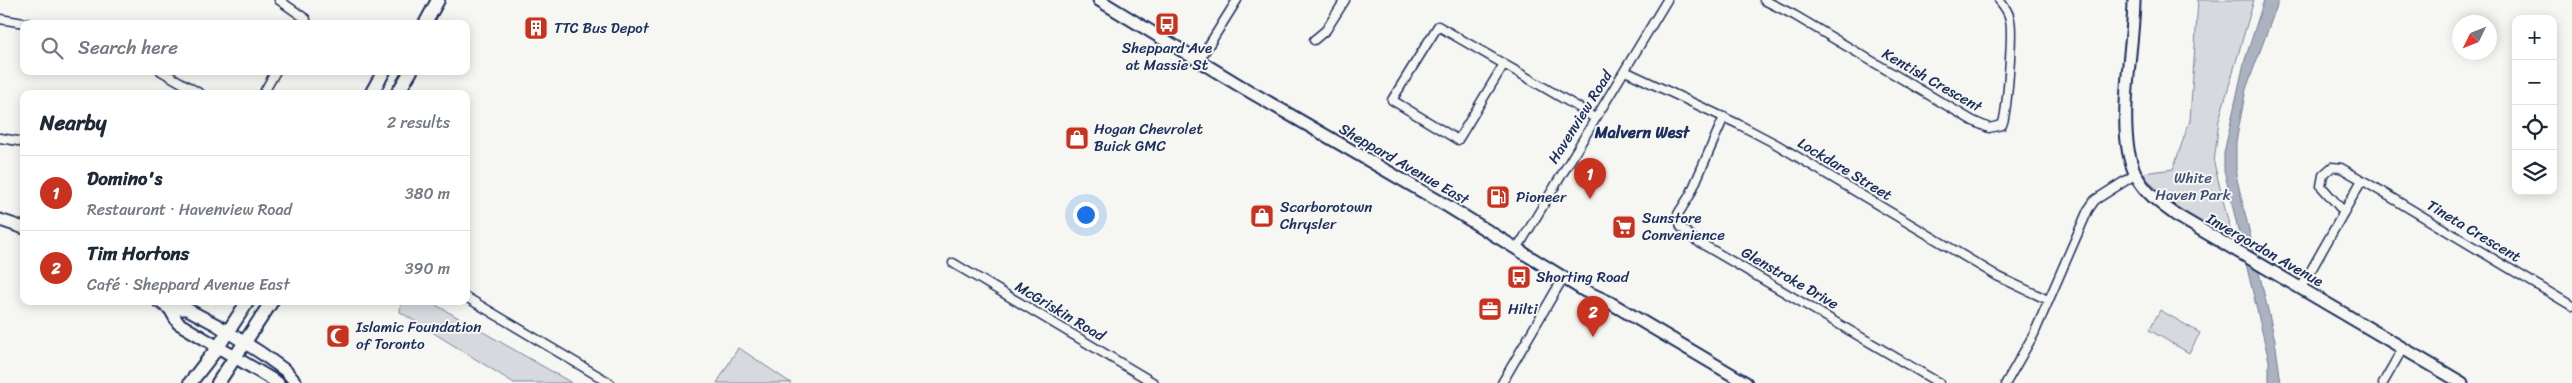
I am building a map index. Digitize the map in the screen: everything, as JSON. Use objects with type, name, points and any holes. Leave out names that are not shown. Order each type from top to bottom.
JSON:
[{"type":"main road","points":[[427,20],[438,0]]},
{"type":"main road","points":[[373,90],[382,75]]},
{"type":"main road","points":[[399,90],[409,75]]},
{"type":"main road","points":[[190,383],[218,347],[245,305]]},
{"type":"main road","points":[[218,383],[269,305]]},
{"type":"street","points":[[279,0],[306,18],[306,20]]},
{"type":"street","name":"Sheppard Avenue East","points":[[1099,0],[1517,249],[1585,292],[1609,302],[1746,383]]},
{"type":"street","points":[[1200,61],[1237,0]]},
{"type":"street","points":[[1314,40],[1326,30],[1345,0]]},
{"type":"street","name":"Havenview Road","points":[[1517,249],[1594,118],[1667,0]]},
{"type":"street","name":"Kentish Crescent","points":[[1764,0],[1794,15],[1972,121],[1989,128],[2002,125],[2005,110],[2011,28],[2008,12],[1999,0]]},
{"type":"street","name":"Invergordon Avenue","points":[[2134,0],[2127,107],[2129,154],[2136,174],[2148,192],[2157,201],[2237,252],[2462,383]]},
{"type":"street","points":[[0,19],[20,22]]},
{"type":"street","points":[[1504,64],[1458,140],[1392,100],[1438,26],[1504,64],[1594,118]]},
{"type":"street","name":"Lockdare Street","points":[[1624,71],[1776,144],[1999,277],[2048,300]]},
{"type":"street","points":[[168,75],[194,90]]},
{"type":"street","points":[[265,90],[274,75]]},
{"type":"street","name":"Glenstroke Drive","points":[[1724,118],[1690,195],[1678,214],[1681,227],[1692,238],[1939,383]]},
{"type":"street","points":[[0,138],[20,141]]},
{"type":"street","name":"Tineta Crescent","points":[[2344,212],[2320,186],[2323,175],[2332,167],[2341,168],[2362,180],[2572,306]]},
{"type":"street","points":[[2006,383],[2028,347],[2088,210],[2095,200],[2136,174]]},
{"type":"street","points":[[2301,288],[2362,180]]},
{"type":"street","points":[[0,220],[20,227]]},
{"type":"street","name":"McGriskin Road","points":[[952,262],[1154,383]]},
{"type":"street","points":[[1502,383],[1563,278]]},
{"type":"street","points":[[470,299],[610,383]]},
{"type":"street","points":[[164,305],[170,309],[178,323],[278,383]]},
{"type":"street","points":[[170,309],[187,309],[228,332],[286,371],[296,383]]},
{"type":"street","points":[[2383,383],[2403,348]]},
{"type":"green space","name":"White Haven Park","points":[[2198,0],[2254,0],[2219,120],[2214,163],[2233,241],[2196,220],[2173,204],[2143,173],[2173,169],[2190,120]]},
{"type":"green space","points":[[401,305],[436,305],[572,383],[514,383],[400,312]]},
{"type":"green space","points":[[2160,310],[2200,333],[2189,353],[2149,330]]},
{"type":"green space","points":[[738,348],[742,350],[791,383],[717,383]]},
{"type":"shaded area","points":[[2264,0],[2279,0],[2246,89],[2236,142],[2236,175],[2275,340],[2281,383],[2269,383],[2269,361],[2224,170],[2224,153],[2244,63]]},
{"type":"place","name":"Sheppard Ave at Massie St","points":[[1167,24]]},
{"type":"place","name":"TTC Bus Depot","points":[[536,28]]},
{"type":"place","name":"Hogan Chevrolet Buick GMC","points":[[1077,138]]},
{"type":"place","name":"Pioneer","points":[[1498,197]]},
{"type":"place","name":"Domino's","points":[[1590,199]]},
{"type":"place","name":"Scarborotown Chrysler","points":[[1262,216]]},
{"type":"place","name":"Sunstore Convenience","points":[[1624,227]]},
{"type":"place","name":"Shorting Road","points":[[1519,277]]},
{"type":"place","name":"Hilti","points":[[1490,309]]},
{"type":"place","name":"Islamic Foundation of Toronto","points":[[338,336]]},
{"type":"place","name":"Tim Hortons","points":[[1593,337]]},
{"type":"district","name":"Malvern West","points":[[1642,132]]}]
